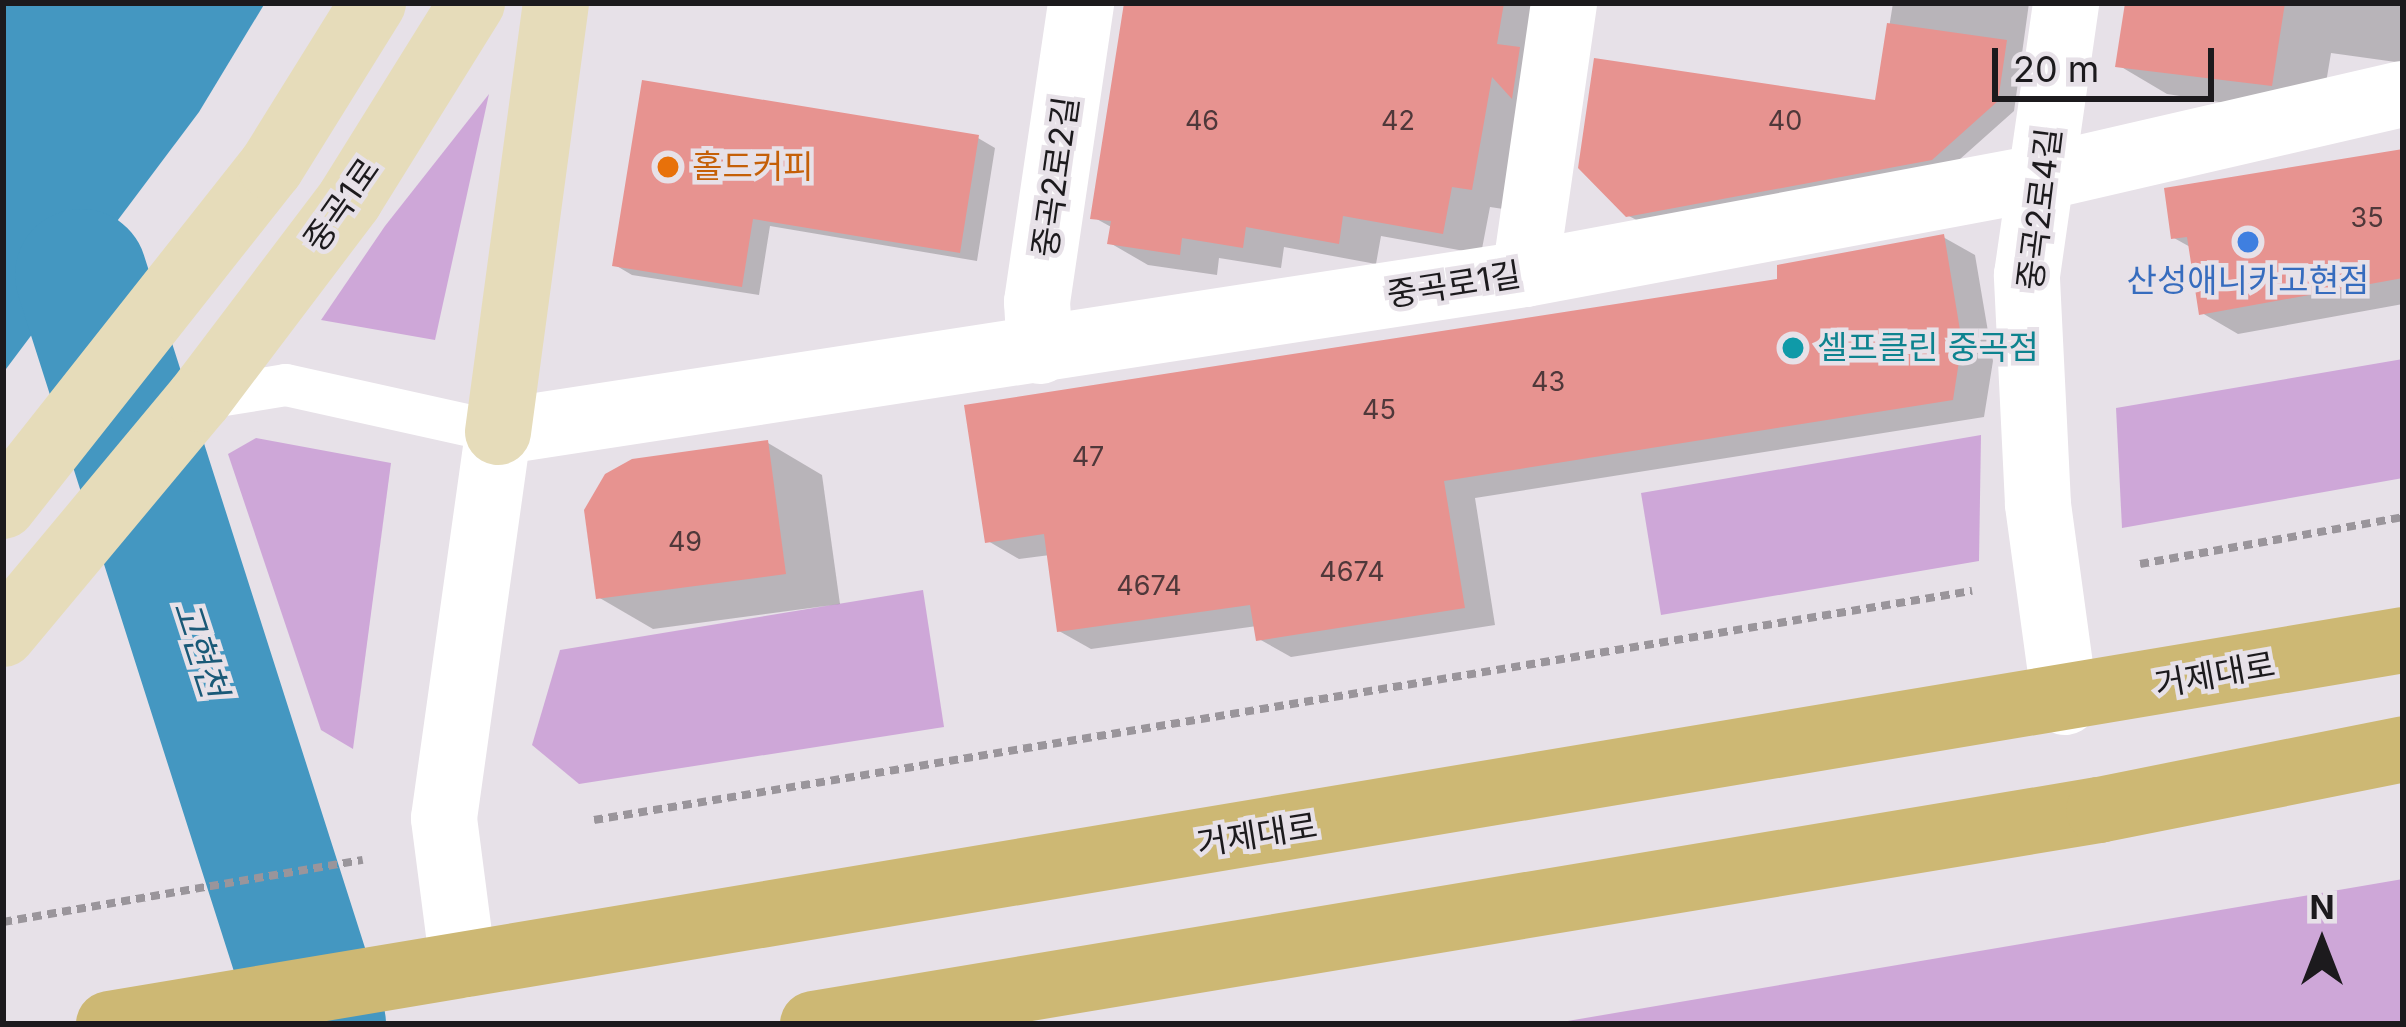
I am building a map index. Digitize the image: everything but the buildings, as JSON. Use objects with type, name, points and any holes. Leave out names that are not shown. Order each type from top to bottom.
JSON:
[{"type":"main road","name":"거제대로","points":[[109,1024],[2065,702],[2403,640]]},
{"type":"main road","points":[[813,1024],[2099,810],[2403,749]]},
{"type":"street","points":[[3,506],[271,167],[373,3]]},
{"type":"street","name":"중곡1로","points":[[3,634],[199,399],[350,199],[472,3]]},
{"type":"street","points":[[463,965],[444,818],[556,3]]},
{"type":"street","name":"중곡2로2길","points":[[1040,351],[1037,302],[1081,3]]},
{"type":"street","points":[[1525,274],[1564,3]]},
{"type":"street","name":"중곡2로4길","points":[[2065,702],[2038,504],[2027,275],[2066,3]]},
{"type":"street","name":"중곡로1길","points":[[498,432],[1525,274],[2043,177],[2403,94]]},
{"type":"lane","points":[[199,399],[286,385],[498,432]]},
{"type":"path","points":[[2140,564],[2403,517]]},
{"type":"path","points":[[594,820],[1972,591]]},
{"type":"path","points":[[3,922],[363,860]]},
{"type":"shaded area","points":[[489,94],[435,340],[321,320],[385,226]]},
{"type":"shaded area","points":[[2403,359],[2403,478],[2122,528],[2116,408]]},
{"type":"shaded area","points":[[1981,435],[1979,561],[1661,615],[1641,493]]},
{"type":"shaded area","points":[[256,438],[391,463],[353,749],[321,730],[228,454]]},
{"type":"shaded area","points":[[923,590],[944,727],[579,784],[532,745],[560,650]]},
{"type":"shaded area","points":[[2403,879],[2403,1024],[1550,1024]]},
{"type":"water","points":[[3,3],[265,3],[199,112],[3,373]]},
{"type":"waterway","name":"고현천","points":[[81,275],[320,1024]]},
{"type":"place","name":"홀드커피","points":[[668,167]]},
{"type":"place","name":"산성애니카고현점","points":[[2248,242]]},
{"type":"place","name":"셀프클린 중곡점","points":[[1793,348]]}]
